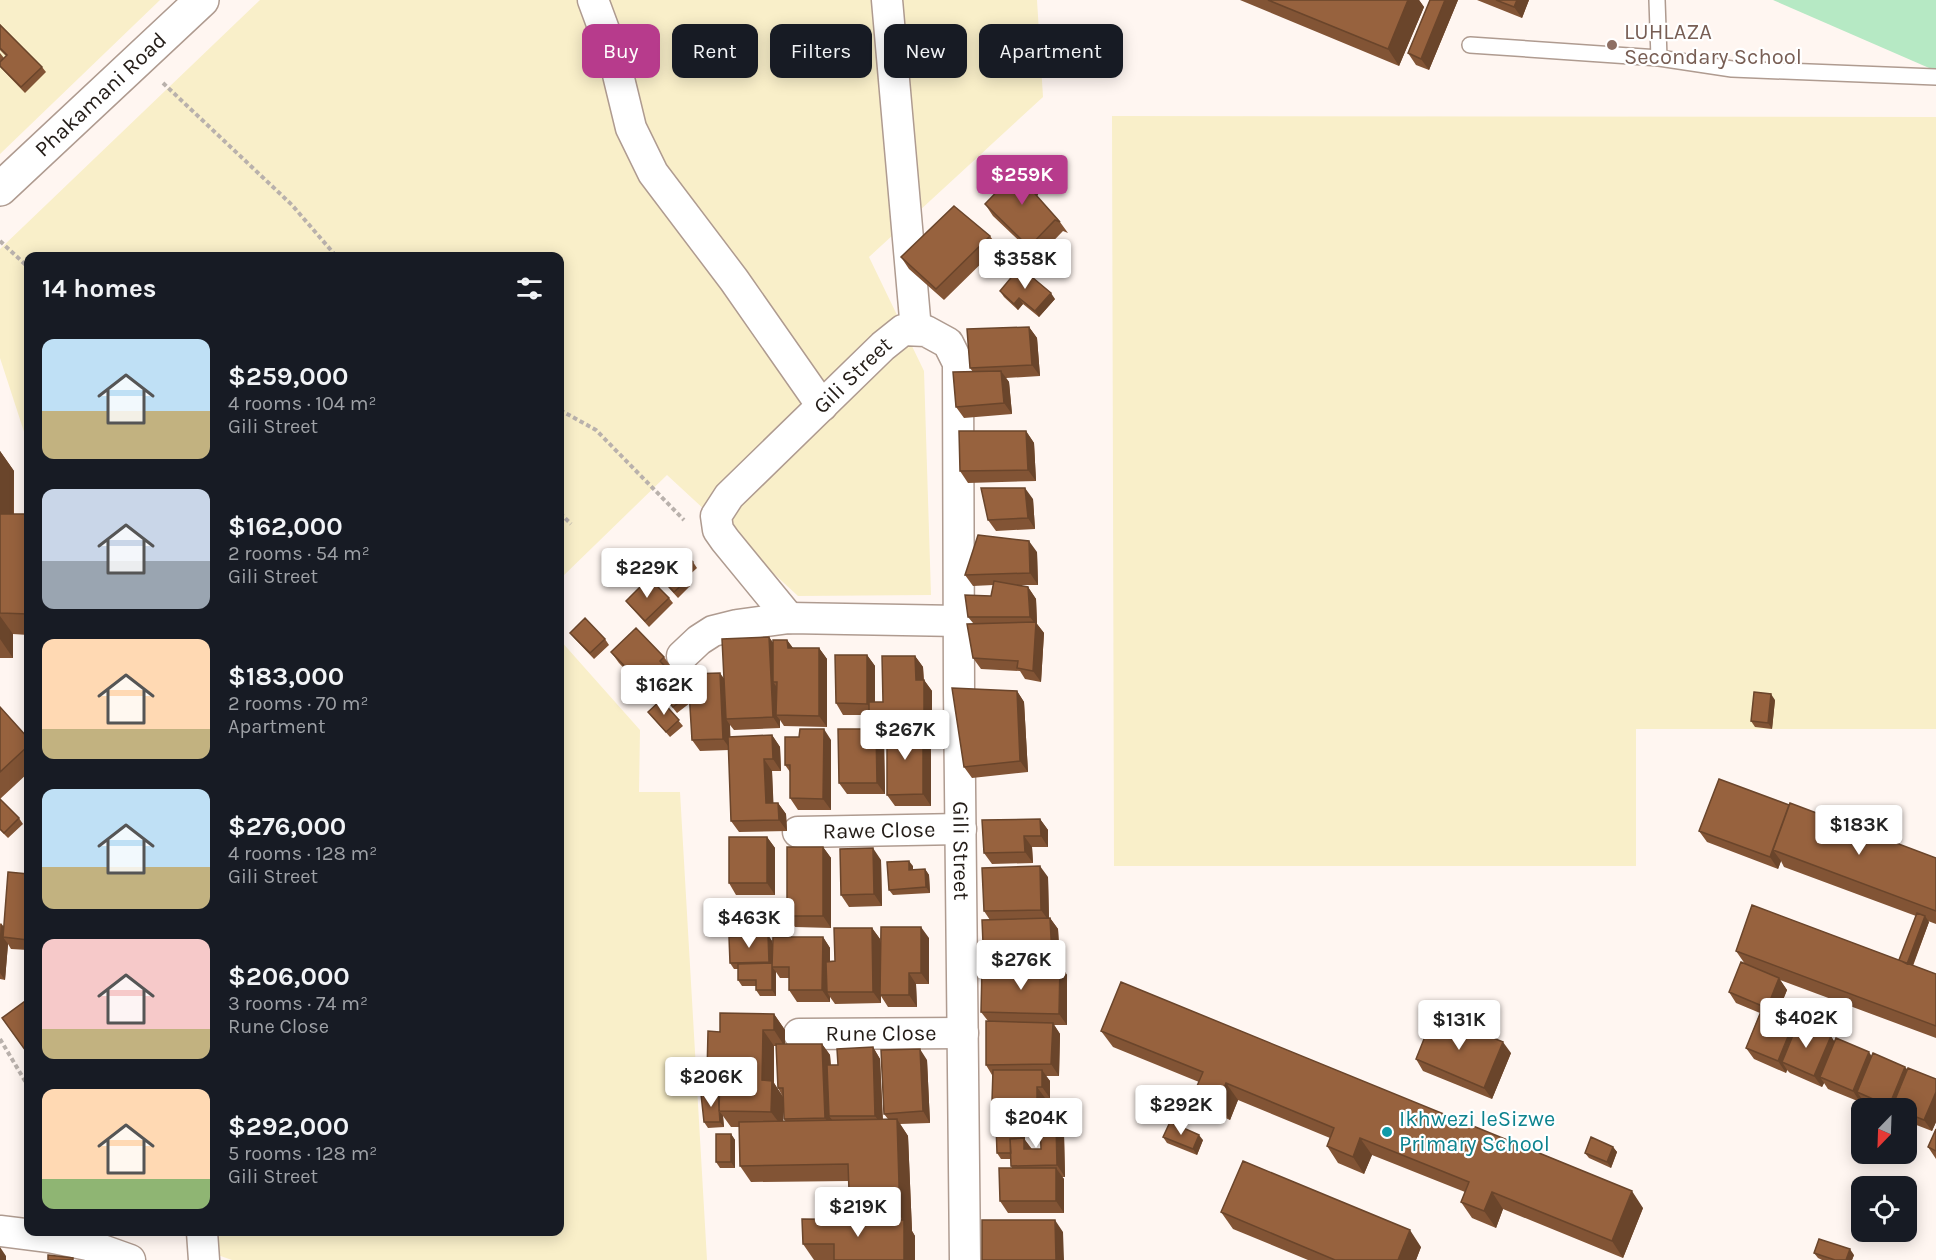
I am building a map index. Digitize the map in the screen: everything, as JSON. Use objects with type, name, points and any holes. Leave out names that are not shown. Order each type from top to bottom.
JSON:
[{"type":"street","name":"Phakamani Road","points":[[0,189],[202,0]]},
{"type":"street","points":[[593,0],[613,54],[631,128],[653,173],[734,280],[822,406]]},
{"type":"street","points":[[887,0],[916,330]]},
{"type":"street","name":"Gili Street","points":[[718,530],[716,516],[729,496],[883,346],[903,330],[926,331],[948,343],[958,363],[964,1260]]},
{"type":"street","points":[[718,530],[789,618]]},
{"type":"street","points":[[682,656],[699,639],[712,631],[789,618],[959,621]]},
{"type":"street","name":"Rawe Close","points":[[798,832],[961,828]]},
{"type":"street","name":"Rune Close","points":[[799,1034],[963,1034]]},
{"type":"street","points":[[0,1232],[24,1233]]},
{"type":"street","points":[[56,1236],[130,1260]]},
{"type":"street","points":[[202,1236],[204,1260]]},
{"type":"lane","points":[[1657,0],[1659,58]]},
{"type":"lane","points":[[1470,45],[1659,58],[1732,69],[1936,77]]},
{"type":"path","points":[[158,78],[292,205],[333,252]]},
{"type":"path","points":[[0,241],[24,263]]},
{"type":"path","points":[[564,412],[596,430],[686,521],[707,531],[718,530]]},
{"type":"path","points":[[564,517],[571,524]]},
{"type":"path","points":[[0,1040],[24,1079]]},
{"type":"green space","points":[[1773,0],[1936,0],[1936,71]]},
{"type":"sand","points":[[0,0],[160,0],[0,154]]},
{"type":"sand","points":[[260,0],[1037,0],[1038,24],[979,24],[979,78],[1042,78],[1043,97],[869,257],[924,371],[931,595],[798,596],[667,475],[564,575],[564,252],[24,252],[24,432],[0,358],[0,249]]},
{"type":"sand","points":[[1112,116],[1936,117],[1936,729],[1636,729],[1636,866],[1114,866]]},
{"type":"sand","points":[[564,644],[640,730],[639,792],[680,792],[707,1260],[232,1260],[209,1252],[209,1236],[564,1236]]},
{"type":"building","points":[[1268,0],[1408,0],[1388,49]]},
{"type":"building","points":[[1430,0],[1445,0],[1421,59],[1408,53]]},
{"type":"building","points":[[1496,0],[1517,0],[1514,7]]},
{"type":"building","points":[[0,25],[42,67],[21,87],[0,66],[0,62],[7,55],[0,48]]},
{"type":"building","points":[[1030,157],[1038,169],[1028,186],[1060,222],[1055,220],[1029,247],[985,204]]},
{"type":"building","points":[[954,206],[990,236],[936,289],[901,257]]},
{"type":"building","points":[[1020,267],[1051,293],[1035,311],[1019,298],[1014,304],[1000,291]]},
{"type":"building","points":[[1029,327],[1032,365],[970,368],[967,329]]},
{"type":"building","points":[[1001,371],[1004,403],[956,407],[953,372]]},
{"type":"building","points":[[959,431],[1026,431],[1028,470],[960,471]]},
{"type":"building","points":[[981,488],[1025,488],[1028,518],[988,520]]},
{"type":"building","points":[[0,514],[24,514],[24,614],[0,613]]},
{"type":"building","points":[[978,535],[1029,541],[1030,573],[965,575]]},
{"type":"building","points":[[680,550],[693,562],[680,574],[686,581],[674,592],[656,573]]},
{"type":"building","points":[[649,578],[669,598],[645,621],[626,601]]},
{"type":"building","points":[[994,581],[1028,587],[1030,617],[968,617],[965,595],[991,596]]},
{"type":"building","points":[[585,618],[605,639],[590,653],[570,633]]},
{"type":"building","points":[[1036,622],[1033,671],[1017,668],[1018,661],[973,658],[967,624]]},
{"type":"building","points":[[636,628],[664,657],[660,661],[670,672],[650,692],[611,652]]},
{"type":"building","points":[[769,637],[773,717],[726,719],[722,639]]},
{"type":"building","points":[[773,640],[787,640],[788,648],[819,648],[819,716],[776,715],[777,682],[773,682]]},
{"type":"building","points":[[835,655],[867,655],[867,704],[836,703]]},
{"type":"building","points":[[882,656],[915,656],[916,680],[924,680],[924,720],[869,720],[869,702],[883,702]]},
{"type":"building","points":[[720,673],[723,739],[692,740],[688,674]]},
{"type":"building","points":[[681,683],[690,694],[673,707],[663,696]]},
{"type":"building","points":[[952,688],[1017,691],[1020,761],[964,767]]},
{"type":"building","points":[[1754,692],[1771,694],[1768,723],[1751,721]]},
{"type":"building","points":[[661,700],[679,720],[666,732],[648,712]]},
{"type":"building","points":[[0,707],[24,734],[24,750],[0,772]]},
{"type":"building","points":[[887,727],[923,727],[923,794],[887,795]]},
{"type":"building","points":[[800,729],[824,729],[823,799],[790,798],[790,765],[785,765],[785,737],[799,737]]},
{"type":"building","points":[[838,729],[876,729],[877,783],[839,783]]},
{"type":"building","points":[[772,735],[773,759],[764,759],[766,803],[778,803],[779,820],[731,821],[728,737]]},
{"type":"building","points":[[1719,779],[1789,805],[1770,857],[1699,831]]},
{"type":"building","points":[[0,799],[19,818],[4,833],[0,829]]},
{"type":"building","points":[[1790,803],[1936,858],[1936,911],[1773,850]]},
{"type":"building","points":[[1040,819],[1041,836],[1024,836],[1025,852],[984,853],[982,820]]},
{"type":"building","points":[[729,837],[767,837],[767,883],[729,883]]},
{"type":"building","points":[[787,847],[823,847],[823,916],[787,916]]},
{"type":"building","points":[[873,848],[874,894],[841,895],[840,849]]},
{"type":"building","points":[[909,861],[909,870],[925,869],[926,887],[889,890],[887,862]]},
{"type":"building","points":[[1040,866],[1041,910],[984,911],[982,868]]},
{"type":"building","points":[[8,872],[24,874],[24,940],[3,937]]},
{"type":"building","points":[[1752,905],[1936,974],[1936,1026],[1736,951]]},
{"type":"building","points":[[754,907],[779,908],[779,924],[754,924]]},
{"type":"building","points":[[1917,913],[1925,916],[1907,964],[1899,960]]},
{"type":"building","points":[[1050,918],[1052,956],[1007,957],[1007,966],[984,967],[982,920]]},
{"type":"building","points":[[881,927],[921,927],[921,973],[909,973],[909,995],[880,995]]},
{"type":"building","points":[[834,928],[872,928],[873,992],[827,992],[826,962],[835,961]]},
{"type":"building","points":[[768,935],[769,962],[730,963],[729,937]]},
{"type":"building","points":[[773,937],[823,937],[822,990],[789,990],[789,967],[772,967]]},
{"type":"building","points":[[1741,962],[1779,978],[1767,1008],[1729,992]]},
{"type":"building","points":[[772,963],[772,990],[756,990],[756,980],[738,980],[738,964]]},
{"type":"building","points":[[1044,964],[1060,964],[1059,1014],[981,1012],[982,968],[1023,969],[1023,977],[1044,978]]},
{"type":"building","name":"Ikhwezi leSizwe Primary School","points":[[1121,982],[1632,1191],[1612,1241],[1492,1192],[1484,1211],[1461,1202],[1469,1182],[1360,1138],[1353,1157],[1327,1146],[1334,1128],[1226,1083],[1218,1103],[1194,1093],[1203,1072],[1101,1031]]},
{"type":"building","points":[[24,1002],[24,1048],[2,1018]]},
{"type":"building","points":[[1762,1009],[1794,1022],[1778,1061],[1746,1048]]},
{"type":"building","points":[[720,1013],[774,1014],[774,1030],[763,1030],[762,1080],[772,1081],[771,1112],[719,1111],[720,1074],[707,1074],[708,1031],[720,1032]]},
{"type":"building","points":[[1434,1014],[1503,1042],[1484,1088],[1416,1059]]},
{"type":"building","points":[[986,1021],[1053,1023],[1051,1064],[986,1065]]},
{"type":"building","points":[[1798,1023],[1831,1036],[1814,1076],[1782,1062]]},
{"type":"building","points":[[1836,1038],[1869,1052],[1853,1091],[1820,1077]]},
{"type":"building","points":[[776,1044],[822,1044],[825,1118],[784,1119],[783,1088],[778,1088]]},
{"type":"building","points":[[873,1047],[875,1116],[829,1116],[827,1065],[838,1065],[837,1049]]},
{"type":"building","points":[[920,1049],[923,1111],[884,1114],[881,1050]]},
{"type":"building","points":[[1873,1053],[1905,1067],[1892,1098],[1871,1098],[1857,1092]]},
{"type":"building","points":[[1908,1068],[1936,1079],[1936,1092],[1924,1120],[1917,1117],[1917,1098],[1896,1098]]},
{"type":"building","points":[[993,1070],[1042,1070],[1042,1087],[1037,1087],[1037,1101],[992,1101]]},
{"type":"building","points":[[718,1093],[720,1122],[704,1122],[701,1094]]},
{"type":"building","points":[[897,1119],[900,1216],[850,1217],[848,1164],[740,1166],[739,1122]]},
{"type":"building","points":[[1170,1122],[1199,1135],[1193,1149],[1163,1137]]},
{"type":"building","points":[[1040,1123],[1056,1123],[1057,1165],[1011,1166],[1010,1139],[1024,1138],[1024,1149],[1041,1149]]},
{"type":"building","points":[[996,1125],[1021,1125],[1021,1138],[1010,1139],[1011,1153],[997,1153]]},
{"type":"building","points":[[1936,1129],[1936,1151],[1928,1147]]},
{"type":"building","points":[[716,1134],[731,1134],[731,1162],[716,1162]]},
{"type":"building","points":[[1591,1137],[1613,1147],[1607,1162],[1585,1153]]},
{"type":"building","points":[[1243,1161],[1410,1230],[1398,1260],[1335,1260],[1221,1212]]},
{"type":"building","points":[[999,1168],[1056,1168],[1056,1201],[1000,1201]]},
{"type":"building","points":[[802,1219],[904,1220],[904,1260],[834,1260],[834,1244],[803,1244]]},
{"type":"building","points":[[982,1220],[1055,1220],[1056,1260],[982,1260]]},
{"type":"building","points":[[1819,1239],[1850,1249],[1846,1260],[1835,1260],[1814,1253]]},
{"type":"building","points":[[48,1255],[73,1258],[73,1260],[48,1260]]},
{"type":"place","name":"LUHLAZA Secondary School","points":[[1612,45]]},
{"type":"place","name":"Ikhwezi leSizwe Primary School","points":[[1387,1132]]}]
